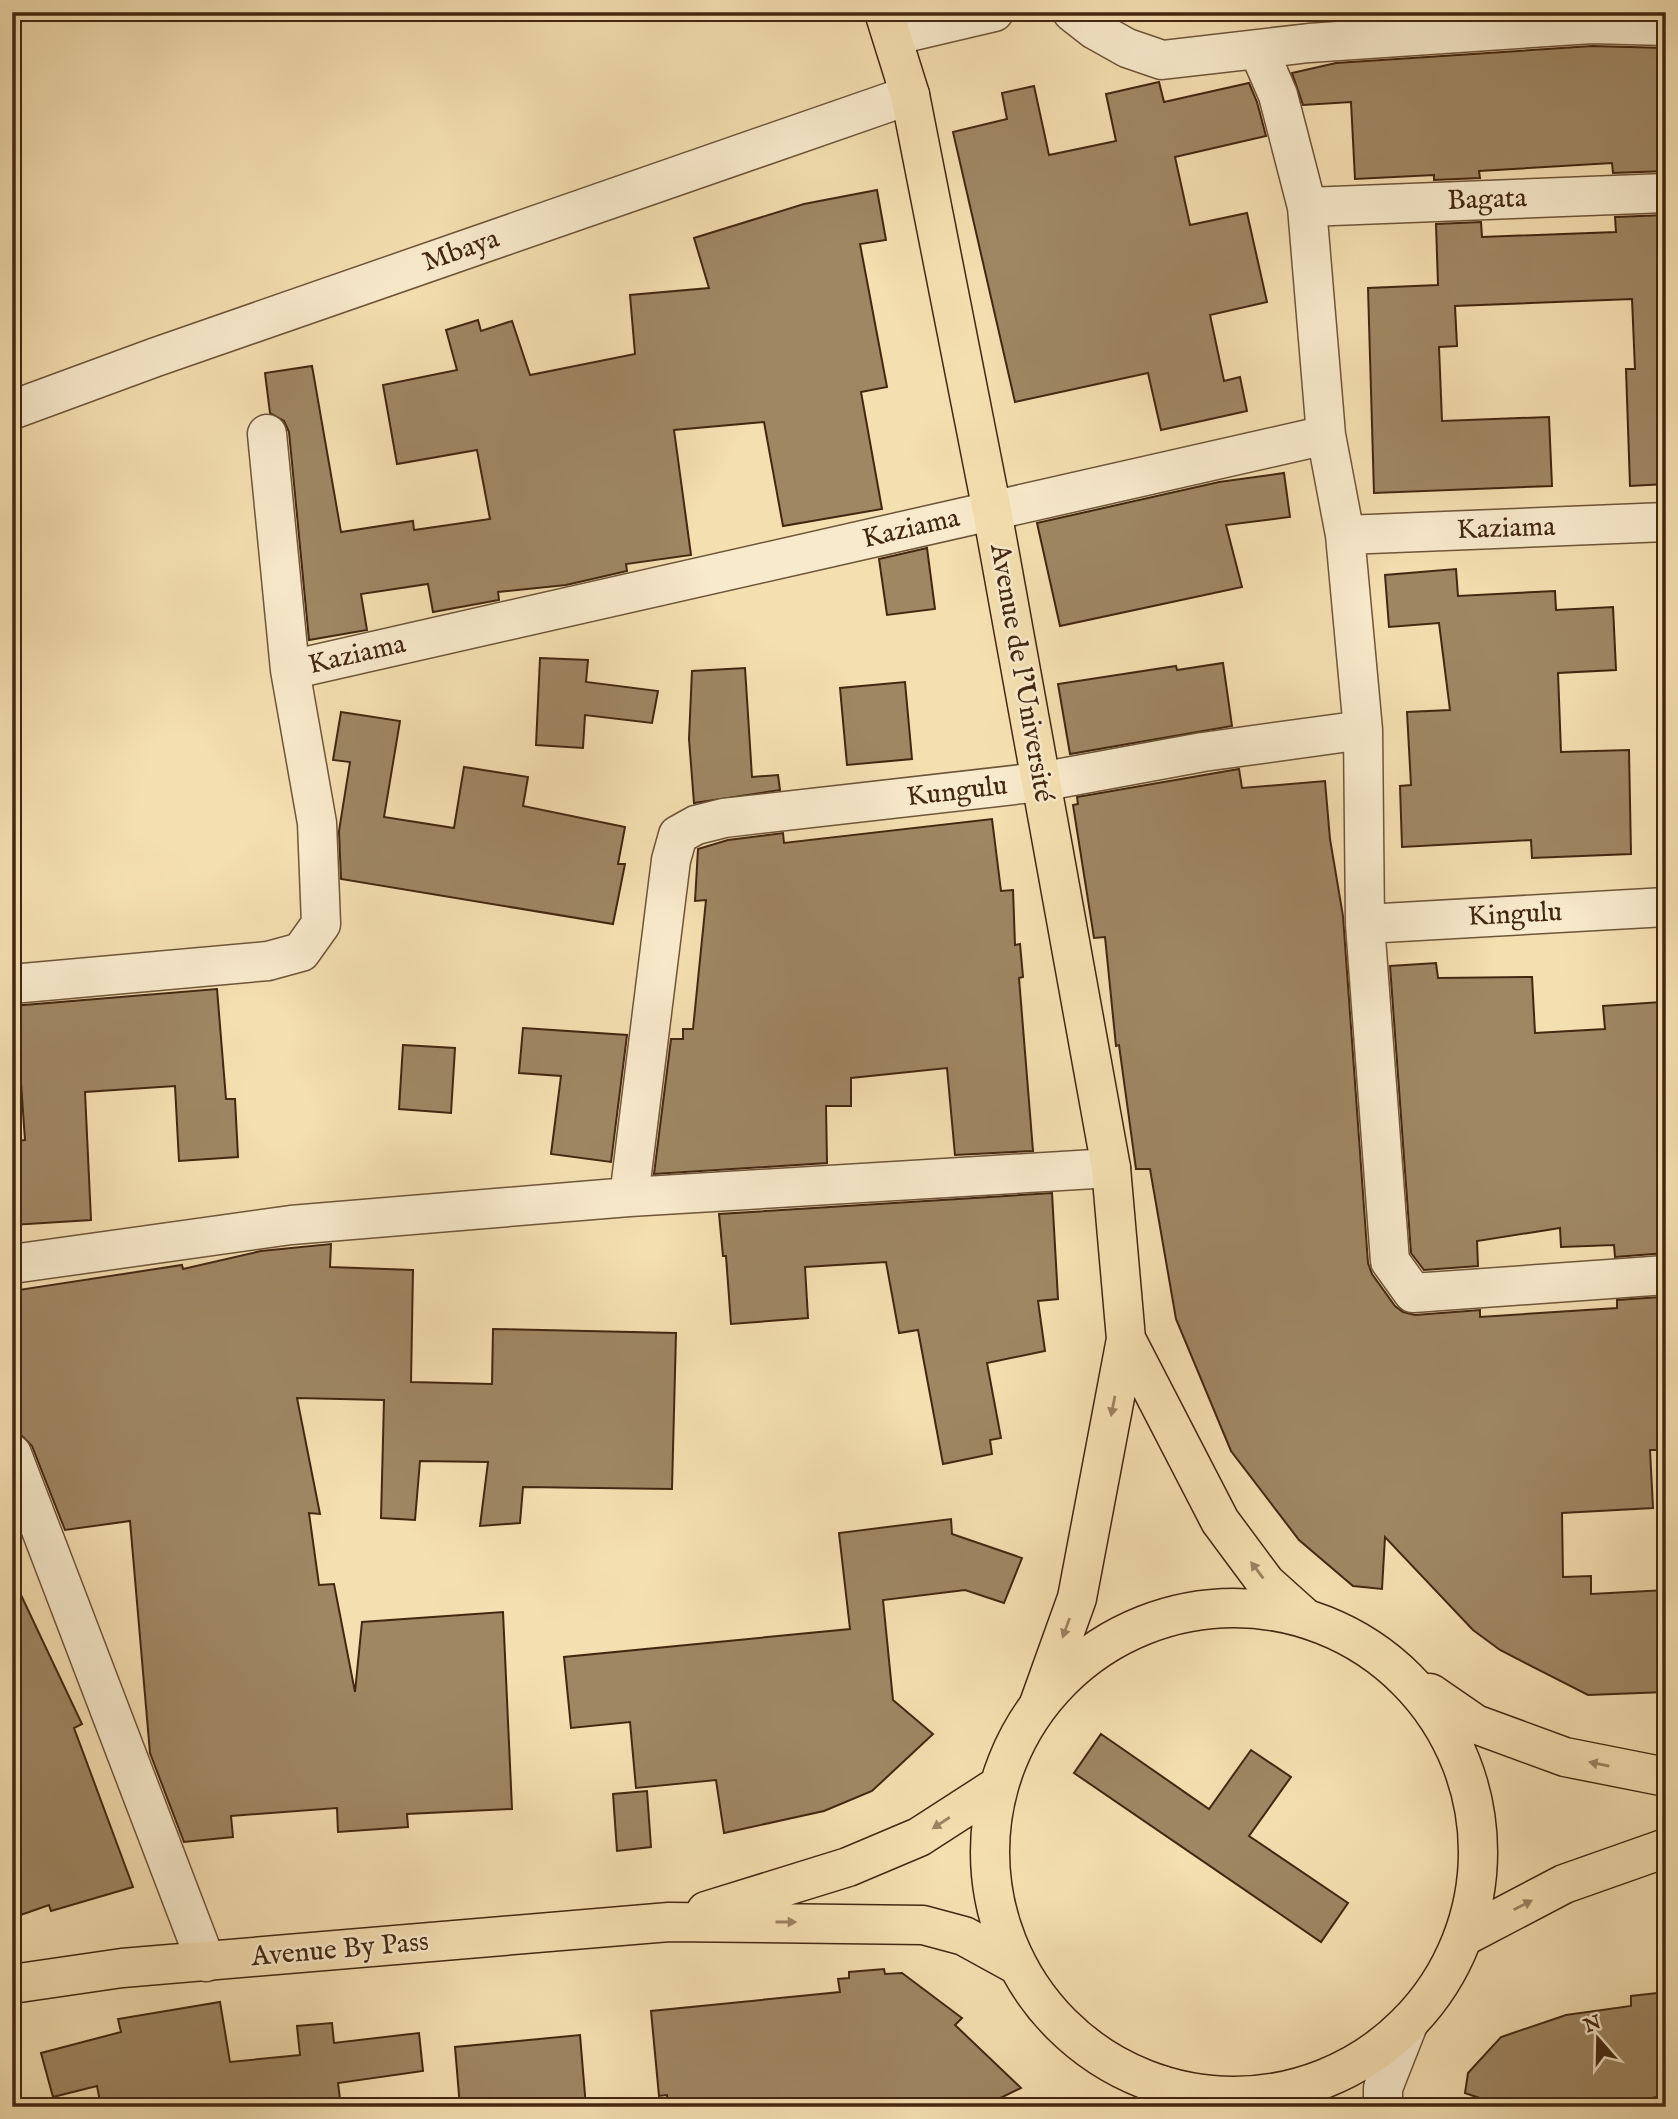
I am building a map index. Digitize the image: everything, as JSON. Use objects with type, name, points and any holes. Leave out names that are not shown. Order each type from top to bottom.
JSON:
[{"type":"main road","name":"Avenue de l’Université","points":[[888,24],[910,95],[992,511],[1111,1168],[1126,1339]]},
{"type":"main road","points":[[1126,1339],[1220,1521],[1266,1583],[1305,1618]]},
{"type":"main road","points":[[1126,1339],[1077,1598],[1039,1704],[1008,1757],[998,1786],[988,1847],[995,1908],[1016,1964],[1042,2005],[1076,2040],[1171,2096],[1250,2095],[1294,2088],[1346,2068],[1375,2051],[1409,2022],[1441,1983],[1463,1937],[1476,1885],[1479,1853],[1476,1810],[1465,1767],[1446,1728],[1402,1673]]},
{"type":"main road","points":[[1039,1704],[1068,1673],[1101,1647],[1139,1627],[1179,1614],[1221,1608],[1264,1609],[1305,1618],[1340,1631],[1372,1650],[1475,1724],[1565,1757],[1666,1777]]},
{"type":"main road","points":[[669,1922],[848,1867],[919,1837],[998,1786]]},
{"type":"main road","points":[[1463,1937],[1564,1884],[1666,1848]]},
{"type":"main road","points":[[669,1922],[923,1925],[964,1936],[1016,1964]]},
{"type":"main road","name":"Avenue By Pass","points":[[12,1984],[121,1968],[669,1922]]},
{"type":"street","points":[[888,24],[994,12]]},
{"type":"street","points":[[1072,12],[1095,30],[1127,48],[1162,61],[1309,43],[1591,24],[1666,26]]},
{"type":"street","points":[[1259,51],[1278,95],[1307,207],[1326,435],[1345,535],[1363,730],[1365,924],[1390,1261],[1413,1293],[1666,1275]]},
{"type":"street","name":"Mbaya","points":[[12,410],[156,357],[910,95]]},
{"type":"street","name":"Bagata","points":[[1307,207],[1666,193]]},
{"type":"street","points":[[267,434],[290,670]]},
{"type":"street","name":"Kaziama","points":[[12,984],[268,961],[300,952],[321,924],[317,823],[290,670],[1326,435]]},
{"type":"street","name":"Kaziama","points":[[1345,535],[1666,522]]},
{"type":"street","name":"Kungulu","points":[[629,1197],[671,860],[678,835],[696,825],[724,818],[1040,782],[1203,752],[1363,730]]},
{"type":"street","name":"Kingulu","points":[[1365,924],[1666,907]]},
{"type":"street","points":[[12,1264],[291,1225],[629,1197],[1111,1168]]},
{"type":"street","points":[[12,1454],[206,1962]]},
{"type":"street","points":[[1383,2107],[1383,2088],[1409,2022]]},
{"type":"building","points":[[1592,46],[1666,48],[1666,171],[1613,173],[1612,163],[1479,171],[1480,178],[1434,180],[1434,175],[1355,179],[1351,102],[1303,105],[1292,73],[1336,63]]},
{"type":"building","points":[[1159,82],[1164,102],[1249,83],[1257,102],[1266,136],[1175,157],[1190,225],[1247,213],[1267,302],[1210,315],[1224,381],[1240,377],[1247,411],[1161,430],[1148,373],[1015,402],[953,132],[1007,119],[1002,93],[1034,86],[1049,155],[1116,141],[1106,94]]},
{"type":"building","points":[[877,190],[886,240],[860,244],[887,387],[861,392],[882,509],[783,526],[764,422],[674,430],[691,555],[626,564],[627,571],[566,585],[498,592],[499,600],[433,612],[428,584],[361,594],[367,630],[309,640],[289,432],[284,421],[270,413],[265,373],[312,366],[341,532],[413,521],[414,530],[490,519],[477,450],[397,464],[383,385],[457,370],[446,330],[478,320],[481,331],[512,321],[530,375],[635,354],[630,295],[709,288],[694,238],[804,204]]},
{"type":"building","points":[[1666,215],[1666,484],[1630,486],[1626,369],[1635,369],[1632,299],[1455,306],[1457,346],[1439,347],[1442,421],[1549,417],[1552,486],[1374,493],[1368,288],[1438,285],[1436,224],[1481,222],[1482,237],[1616,232],[1615,217]]},
{"type":"building","points":[[1284,473],[1290,517],[1226,525],[1242,587],[1060,626],[1037,523],[1219,482]]},
{"type":"building","points":[[927,548],[935,609],[887,615],[879,559]]},
{"type":"building","points":[[1456,569],[1458,596],[1555,591],[1556,610],[1613,607],[1616,670],[1558,673],[1561,752],[1629,750],[1631,854],[1532,858],[1531,840],[1402,847],[1400,786],[1411,785],[1407,712],[1450,710],[1439,623],[1389,627],[1385,575]]},
{"type":"building","points":[[540,658],[588,660],[586,682],[658,691],[652,723],[585,715],[583,748],[536,745]]},
{"type":"building","points":[[1223,663],[1232,726],[1070,754],[1058,684],[1176,666],[1177,670]]},
{"type":"building","points":[[745,668],[752,777],[778,775],[780,790],[694,803],[689,739],[692,671]]},
{"type":"building","points":[[905,682],[912,759],[847,765],[840,688]]},
{"type":"building","points":[[341,712],[400,721],[384,817],[454,828],[464,767],[528,777],[523,806],[625,827],[618,864],[625,864],[613,924],[341,879],[339,831],[350,762],[333,760]]},
{"type":"building","points":[[1239,769],[1242,788],[1325,781],[1330,839],[1343,916],[1368,1263],[1372,1274],[1395,1306],[1403,1312],[1415,1315],[1480,1310],[1480,1317],[1617,1308],[1617,1300],[1661,1297],[1666,1335],[1666,1450],[1650,1450],[1653,1508],[1562,1513],[1563,1577],[1591,1576],[1591,1594],[1666,1590],[1666,1692],[1588,1695],[1500,1650],[1473,1630],[1385,1537],[1382,1589],[1353,1586],[1299,1540],[1231,1451],[1176,1319],[1150,1169],[1136,1169],[1119,1045],[1116,1046],[1105,937],[1094,938],[1073,805],[1078,804],[1077,797]]},
{"type":"building","points":[[992,819],[1001,891],[1013,890],[1015,945],[1020,944],[1023,977],[1019,978],[1033,1151],[955,1155],[947,1068],[851,1078],[851,1106],[826,1106],[827,1163],[654,1174],[671,1039],[683,1039],[683,1029],[693,1029],[706,900],[695,901],[698,849],[728,840],[783,833],[784,843]]},
{"type":"building","points":[[1436,963],[1438,978],[1532,977],[1535,1033],[1605,1029],[1603,1006],[1661,1002],[1666,1072],[1666,1253],[1615,1257],[1614,1245],[1561,1247],[1560,1228],[1477,1241],[1478,1266],[1424,1270],[1411,1253],[1390,966]]},
{"type":"building","points":[[217,989],[226,1099],[235,1099],[238,1157],[179,1161],[175,1086],[85,1092],[91,1220],[12,1225],[12,1141],[25,1140],[20,1069],[12,1070],[12,1006]]},
{"type":"building","points":[[523,1028],[627,1035],[611,1162],[551,1154],[561,1076],[519,1073]]},
{"type":"building","points":[[403,1045],[455,1048],[451,1113],[399,1109]]},
{"type":"building","points":[[1052,1193],[1058,1299],[1038,1301],[1045,1351],[987,1363],[1001,1438],[990,1440],[992,1454],[943,1464],[918,1330],[899,1333],[886,1262],[805,1267],[808,1318],[731,1324],[726,1256],[723,1256],[719,1214]]},
{"type":"building","points":[[331,1244],[330,1267],[413,1270],[411,1382],[492,1384],[493,1329],[676,1333],[672,1489],[523,1487],[520,1523],[480,1526],[488,1462],[420,1461],[415,1520],[381,1518],[384,1400],[297,1398],[320,1514],[309,1513],[319,1585],[334,1584],[355,1692],[362,1622],[503,1612],[512,1809],[407,1814],[408,1827],[338,1832],[337,1808],[231,1816],[233,1837],[184,1842],[150,1753],[130,1521],[65,1530],[32,1446],[20,1434],[12,1382],[12,1291],[182,1265],[183,1269],[261,1251]]},
{"type":"building","points":[[951,1519],[952,1534],[1022,1558],[1004,1603],[965,1590],[883,1600],[893,1700],[933,1734],[872,1791],[824,1811],[724,1833],[716,1780],[636,1788],[630,1722],[571,1728],[564,1657],[850,1629],[839,1533]]},
{"type":"building","points":[[12,1576],[82,1724],[74,1728],[133,1887],[51,1911],[49,1905],[12,1918]]},
{"type":"building","points":[[1101,1734],[1209,1809],[1251,1750],[1291,1777],[1249,1836],[1348,1903],[1321,1942],[1074,1773]]},
{"type":"building","points":[[647,1791],[651,1847],[617,1851],[613,1794]]},
{"type":"building","points":[[884,1969],[885,1974],[902,1973],[962,2018],[955,2025],[1021,2088],[982,2107],[668,2107],[667,2095],[659,2096],[651,2011],[840,1992],[838,1979],[849,1978],[849,1972]]},
{"type":"building","points":[[1666,1992],[1666,2095],[1610,2107],[1506,2107],[1465,2093],[1468,2073],[1501,2037],[1566,2015],[1631,2006],[1631,1996]]},
{"type":"building","points":[[220,2002],[230,2062],[300,2055],[297,2026],[332,2023],[334,2043],[419,2033],[423,2071],[338,2083],[341,2107],[305,2107],[304,2099],[237,2107],[101,2107],[97,2086],[53,2097],[41,2053],[121,2032],[118,2019]]},
{"type":"building","points":[[580,2035],[586,2107],[460,2107],[455,2047]]}]
